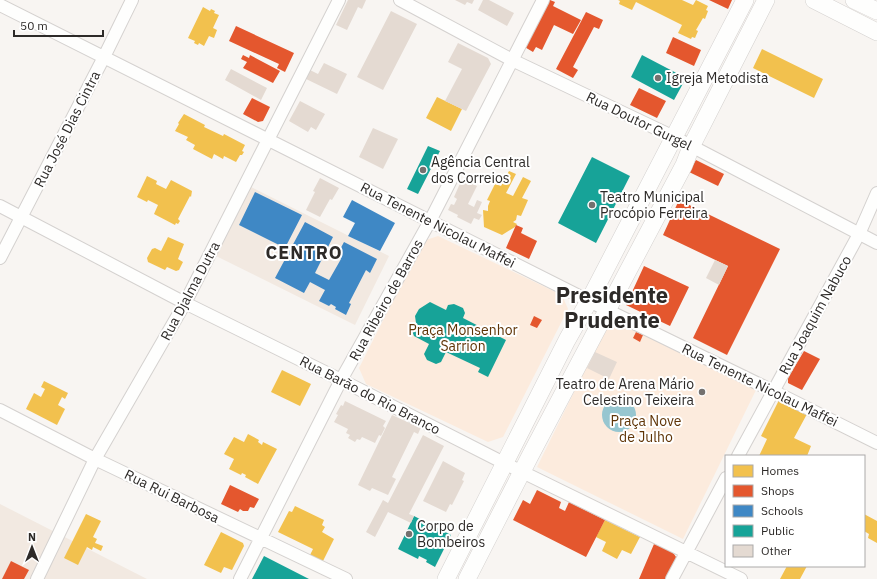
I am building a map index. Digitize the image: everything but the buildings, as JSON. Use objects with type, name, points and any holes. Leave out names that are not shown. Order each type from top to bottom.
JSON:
[{"type":"main road","points":[[446,579],[567,340],[590,301],[745,0]]},
{"type":"main road","points":[[467,579],[684,165],[766,0]]},
{"type":"main road","points":[[814,0],[877,32]]},
{"type":"main road","points":[[854,0],[877,12]]},
{"type":"street","name":"Rua José Dias Cintra","points":[[0,258],[132,0]]},
{"type":"street","name":"Rua Djalma Dutra","points":[[37,579],[95,459],[186,303],[339,0]]},
{"type":"street","name":"Rua Doutor Gurgel","points":[[400,0],[512,60],[692,147],[877,243]]},
{"type":"street","name":"Rua Ribeiro de Barros","points":[[240,579],[341,380],[430,221],[543,0]]},
{"type":"street","name":"Rua Tenente Nicolau Maffei","points":[[0,5],[607,310],[877,443]]},
{"type":"street","name":"Rua Joaquim Nabuco","points":[[739,455],[859,234],[877,193]]},
{"type":"street","name":"Rua Barão do Rio Branco","points":[[0,206],[186,303],[504,463],[741,579]]},
{"type":"street","name":"Rua Rui Barbosa","points":[[0,410],[95,459],[346,579]]},
{"type":"street","points":[[672,579],[725,480]]},
{"type":"shaded area","points":[[249,186],[389,256],[355,325],[214,255]]},
{"type":"shaded area","points":[[0,504],[147,579],[0,579]]},
{"type":"green space","name":"Praça Monsenhor Sarrion","points":[[438,236],[562,295],[568,309],[503,437],[488,442],[366,384],[359,368],[423,241]]},
{"type":"green space","name":"Praça Nove de Julho","points":[[610,319],[756,390],[683,539],[537,467]]},
{"type":"water","points":[[616,398],[622,398],[626,399],[633,405],[636,415],[635,422],[629,429],[622,432],[616,432],[612,431],[605,425],[602,418],[602,412],[603,408],[609,401]]},
{"type":"place","name":"Igreja Metodista","points":[[658,78]]},
{"type":"place","name":"Agência Central dos Correios","points":[[423,170]]},
{"type":"place","name":"Teatro Municipal Procópio Ferreira","points":[[592,205]]},
{"type":"place","name":"Teatro de Arena Mário Celestino Teixeira","points":[[702,392]]},
{"type":"place","name":"Corpo de Bombeiros","points":[[409,534]]},
{"type":"district","name":"CENTRO","points":[[304,253]]},
{"type":"district","name":"Presidente Prudente","points":[[612,308]]}]
